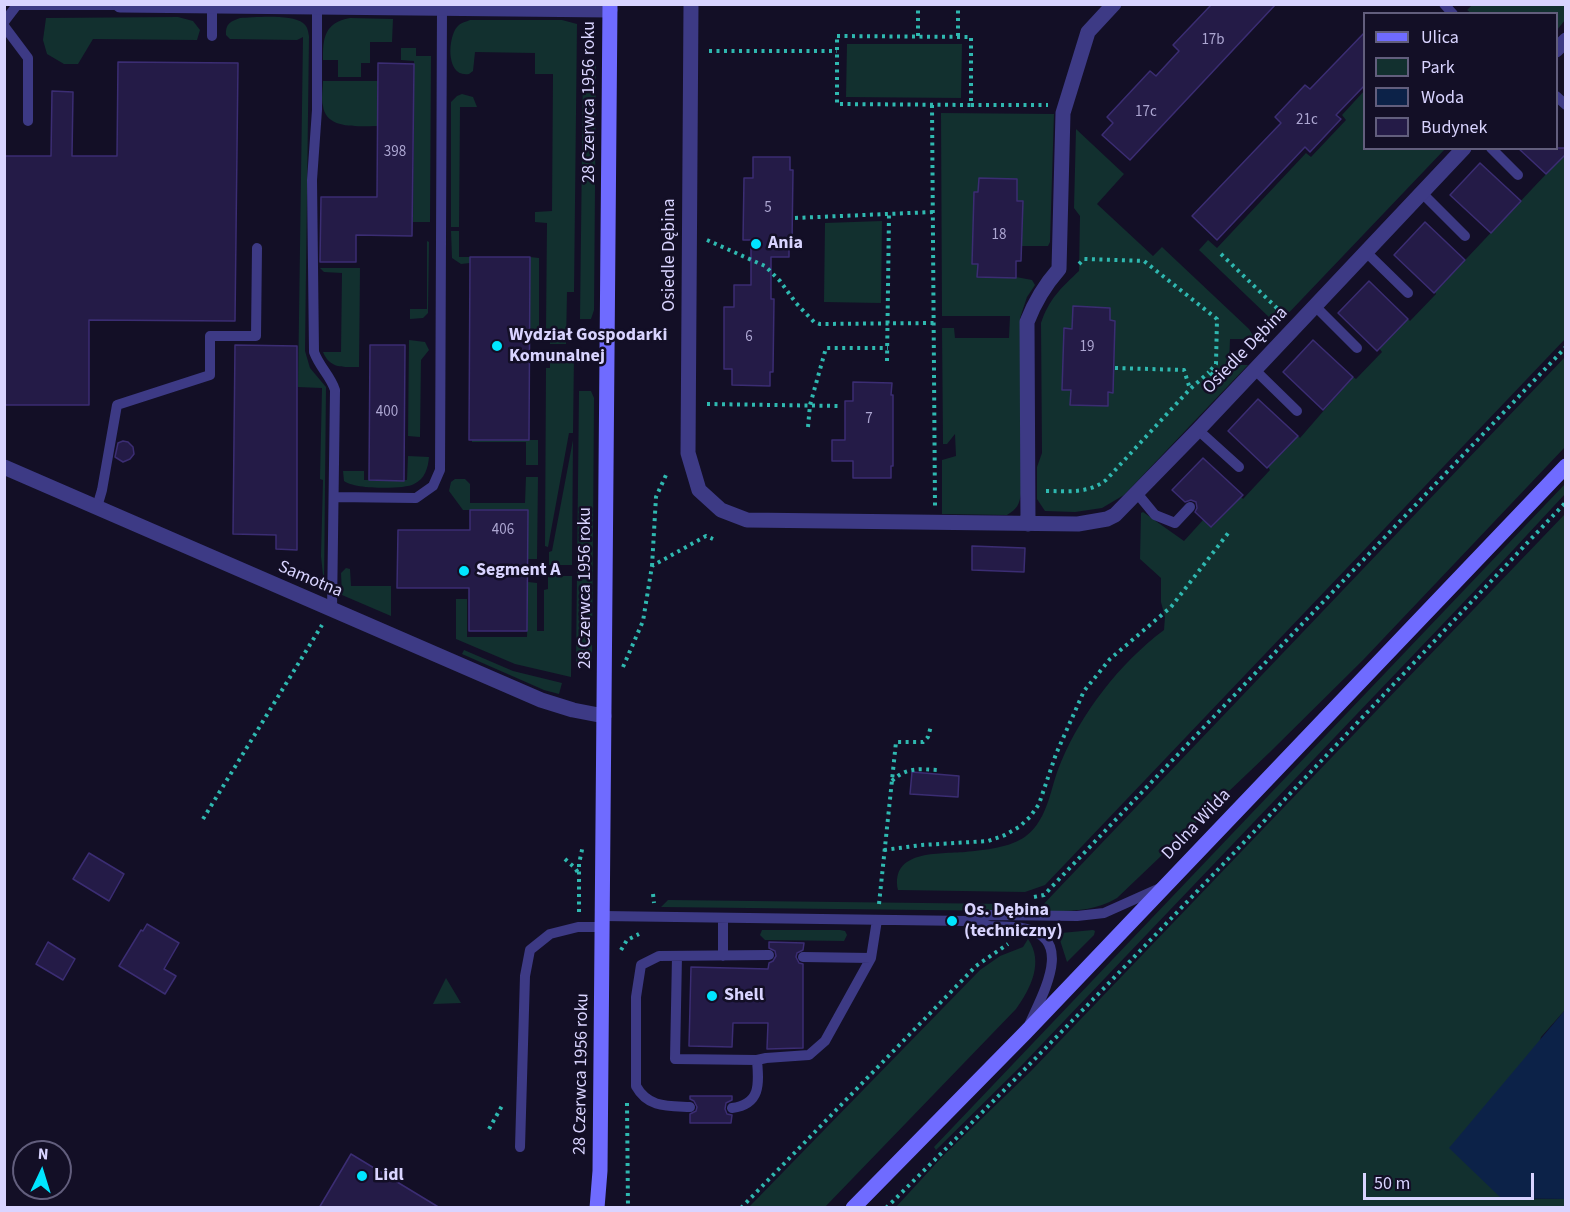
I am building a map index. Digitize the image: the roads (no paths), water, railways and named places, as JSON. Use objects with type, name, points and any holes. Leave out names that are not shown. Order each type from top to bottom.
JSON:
[{"type":"street","name":"Osiedle Dębina","points":[[691,4],[688,453],[699,490],[721,510],[747,519],[1078,524],[1107,519],[1115,515],[1316,307],[1462,150]]},
{"type":"street","points":[[1028,524],[1027,322],[1035,302],[1059,269],[1066,105],[1088,32],[1114,4]]},
{"type":"street","points":[[120,5],[442,9],[610,7]]},
{"type":"street","name":"28 Czerwca 1956 roku","points":[[597,1208],[600,1171],[603,922],[610,7]]},
{"type":"street","name":"Dolna Wilda","points":[[853,1208],[1025,1033],[1566,466]]},
{"type":"street","name":"Samotna","points":[[4,467],[541,700],[573,710],[604,716]]},
{"type":"street","name":"28 Czerwca 1956 roku","points":[[600,1171],[604,1208]]},
{"type":"lane","points":[[28,121],[28,58],[4,24],[17,5],[120,5]]},
{"type":"lane","points":[[212,7],[212,36]]},
{"type":"lane","points":[[317,7],[317,110],[312,180],[314,352],[319,366],[331,378],[335,390],[332,611]]},
{"type":"lane","points":[[334,498],[416,498],[433,486],[440,470],[442,9]]},
{"type":"lane","points":[[1493,150],[1518,175]]},
{"type":"lane","points":[[1422,193],[1465,236]]},
{"type":"lane","points":[[97,507],[117,405],[210,375],[210,336],[256,336],[257,248]]},
{"type":"lane","points":[[1366,252],[1408,293]]},
{"type":"lane","points":[[1316,307],[1357,348]]},
{"type":"lane","points":[[1255,370],[1297,411]]},
{"type":"lane","points":[[1198,430],[1239,467]]},
{"type":"lane","points":[[1136,492],[1155,515],[1174,523],[1190,507]]},
{"type":"lane","points":[[967,921],[990,915],[1077,916],[1104,913],[1165,886]]},
{"type":"lane","points":[[723,918],[723,956]]},
{"type":"lane","points":[[520,1147],[525,976],[530,950],[550,934],[578,927],[603,922],[723,918],[967,921],[988,926],[1020,927],[1036,931],[1047,939],[1052,962],[1050,979],[1025,1033]]},
{"type":"lane","points":[[677,956],[675,1059],[757,1060],[809,1055],[825,1041],[871,958],[877,920]]},
{"type":"lane","points":[[690,1107],[655,1105],[640,1094],[636,1086],[636,997],[639,970],[644,963],[659,956],[769,955]]},
{"type":"lane","points":[[803,957],[871,958]]},
{"type":"lane","points":[[732,1108],[745,1105],[757,1092],[759,1084],[757,1060]]},
{"type":"water","points":[[1565,1010],[1565,1199],[1501,1198],[1449,1148]]},
{"type":"place","name":"Ania","points":[[756,244]]},
{"type":"place","name":"Wydział Gospodarki Komunalnej","points":[[497,346]]},
{"type":"place","name":"Segment A","points":[[464,571]]},
{"type":"place","name":"Os. Dębina (techniczny)","points":[[952,921]]},
{"type":"place","name":"Shell","points":[[712,996]]},
{"type":"place","name":"Lidl","points":[[362,1176]]}]
